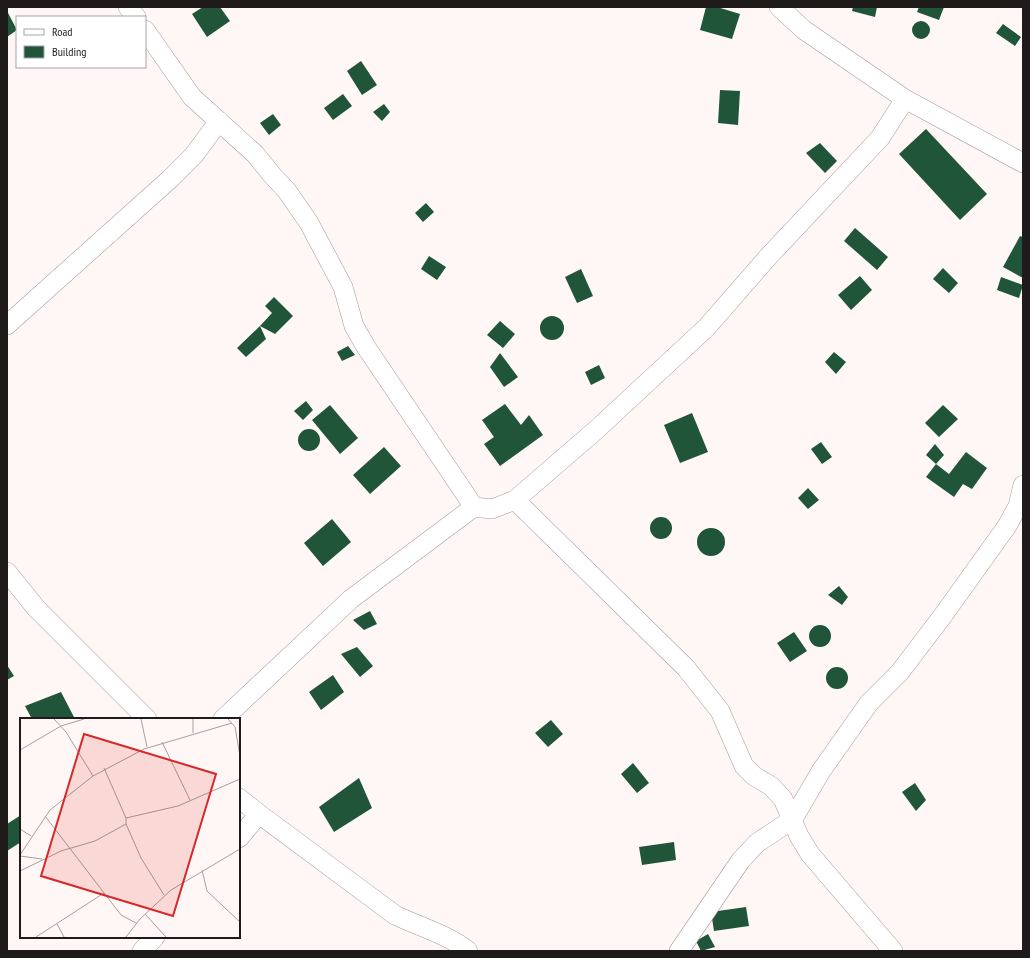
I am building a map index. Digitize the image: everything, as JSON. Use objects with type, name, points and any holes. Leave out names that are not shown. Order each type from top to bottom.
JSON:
[{"type":"street","points":[[128,7],[135,16]]},
{"type":"street","points":[[779,7],[804,30],[905,99],[1023,163]]},
{"type":"street","points":[[146,31],[192,97],[255,154],[287,191],[309,223],[343,287],[354,326],[360,337],[377,365],[474,507]]},
{"type":"street","points":[[224,718],[351,599],[474,507],[492,509],[515,500],[596,430],[707,327],[768,257],[880,138],[905,99]]},
{"type":"street","points":[[7,325],[170,179],[194,155],[220,121]]},
{"type":"street","points":[[679,951],[742,860],[757,843],[793,819],[821,771],[869,703],[900,672],[944,614],[1020,508],[1023,485]]},
{"type":"street","points":[[515,500],[686,668],[720,711],[744,766],[754,776],[775,790],[782,799],[793,819],[799,836],[814,859],[893,951]]},
{"type":"street","points":[[7,572],[36,608],[146,718]]},
{"type":"street","points":[[240,799],[396,915],[421,928],[444,935],[468,951]]},
{"type":"street","points":[[240,837],[259,814]]},
{"type":"street","points":[[142,951],[154,938]]},
{"type":"building","points":[[203,7],[220,7],[230,21],[207,37],[192,14]]},
{"type":"building","points":[[706,7],[717,7],[740,14],[732,39],[700,30]]},
{"type":"building","points":[[853,7],[877,7],[875,17],[852,11]]},
{"type":"building","points":[[919,7],[944,7],[939,20],[917,12]]},
{"type":"building","points":[[7,11],[16,31],[7,37]]},
{"type":"building","points":[[917,21],[925,21],[930,26],[928,37],[925,39],[917,39],[912,34],[912,26]]},
{"type":"building","points":[[1003,24],[1021,37],[1015,46],[996,33]]},
{"type":"building","points":[[361,61],[377,85],[362,95],[347,71]]},
{"type":"building","points":[[720,90],[740,91],[738,125],[718,123]]},
{"type":"building","points":[[343,94],[352,106],[333,120],[324,108]]},
{"type":"building","points":[[384,104],[390,112],[382,121],[373,112]]},
{"type":"building","points":[[273,114],[281,125],[269,135],[260,123]]},
{"type":"building","points":[[926,129],[987,194],[960,220],[899,154]]},
{"type":"building","points":[[820,143],[837,161],[825,173],[806,153]]},
{"type":"building","points":[[426,203],[434,212],[423,222],[415,213]]},
{"type":"building","points":[[855,228],[888,257],[877,270],[844,241]]},
{"type":"building","points":[[1020,236],[1023,237],[1023,278],[1003,267]]},
{"type":"building","points":[[429,256],[446,267],[437,280],[421,269]]},
{"type":"building","points":[[943,268],[958,283],[949,293],[933,279]]},
{"type":"building","points":[[581,269],[593,296],[577,303],[565,277]]},
{"type":"building","points":[[860,276],[872,290],[851,310],[838,295]]},
{"type":"building","points":[[1001,277],[1023,285],[1019,298],[997,290]]},
{"type":"building","points":[[274,297],[293,316],[275,334],[260,326],[272,313],[265,306]]},
{"type":"building","points":[[552,316],[561,319],[564,328],[561,337],[552,340],[543,337],[540,328],[543,319]]},
{"type":"building","points":[[500,321],[515,334],[503,348],[487,335]]},
{"type":"building","points":[[260,326],[266,339],[246,357],[237,348]]},
{"type":"building","points":[[348,346],[355,355],[342,361],[337,352]]},
{"type":"building","points":[[834,352],[846,362],[836,374],[825,362]]},
{"type":"building","points":[[500,353],[518,377],[504,387],[490,367]]},
{"type":"building","points":[[599,365],[605,378],[591,385],[585,372]]},
{"type":"building","points":[[306,401],[313,410],[303,420],[294,411]]},
{"type":"building","points":[[505,404],[521,425],[529,415],[543,435],[500,466],[484,444],[494,437],[482,420]]},
{"type":"building","points":[[330,405],[358,438],[340,454],[312,420]]},
{"type":"building","points":[[943,405],[958,419],[939,437],[925,423]]},
{"type":"building","points":[[692,413],[708,452],[680,463],[664,425]]},
{"type":"building","points":[[309,429],[317,432],[320,440],[317,448],[309,451],[301,448],[298,440],[301,432]]},
{"type":"building","points":[[821,442],[832,457],[822,464],[811,449]]},
{"type":"building","points":[[935,444],[944,455],[936,464],[926,455]]},
{"type":"building","points":[[384,447],[401,466],[370,494],[353,475]]},
{"type":"building","points":[[966,452],[987,468],[972,489],[963,484],[954,497],[926,477],[936,464],[949,474]]},
{"type":"building","points":[[808,488],[819,500],[808,509],[798,498]]},
{"type":"building","points":[[661,517],[669,520],[672,528],[669,536],[661,539],[653,536],[650,528],[653,520]]},
{"type":"building","points":[[332,519],[351,542],[323,566],[304,543]]},
{"type":"building","points":[[711,528],[721,532],[725,542],[721,552],[711,556],[701,552],[697,542],[701,532]]},
{"type":"building","points":[[839,586],[848,597],[842,605],[828,595]]},
{"type":"building","points":[[370,611],[377,624],[364,630],[353,620]]},
{"type":"building","points":[[820,625],[828,628],[831,636],[828,644],[820,647],[812,644],[809,636],[812,628]]},
{"type":"building","points":[[794,632],[807,651],[790,662],[777,643]]},
{"type":"building","points":[[357,647],[373,666],[360,677],[341,654]]},
{"type":"building","points":[[7,665],[14,676],[7,680]]},
{"type":"building","points":[[837,667],[845,670],[848,678],[845,686],[837,689],[829,686],[826,678],[829,670]]},
{"type":"building","points":[[333,675],[344,692],[321,710],[309,692]]},
{"type":"building","points":[[61,692],[74,718],[31,718],[25,706]]},
{"type":"building","points":[[551,720],[563,734],[548,747],[535,733]]},
{"type":"building","points":[[633,763],[649,783],[637,793],[621,774]]},
{"type":"building","points":[[359,778],[372,808],[334,832],[319,807]]},
{"type":"building","points":[[915,783],[926,800],[916,811],[902,792]]},
{"type":"building","points":[[20,816],[20,843],[7,851],[7,824]]},
{"type":"building","points":[[674,842],[676,860],[642,865],[639,847]]},
{"type":"building","points":[[746,907],[749,926],[714,931],[711,912]]},
{"type":"building","points":[[708,934],[715,947],[701,951],[696,941]]}]
